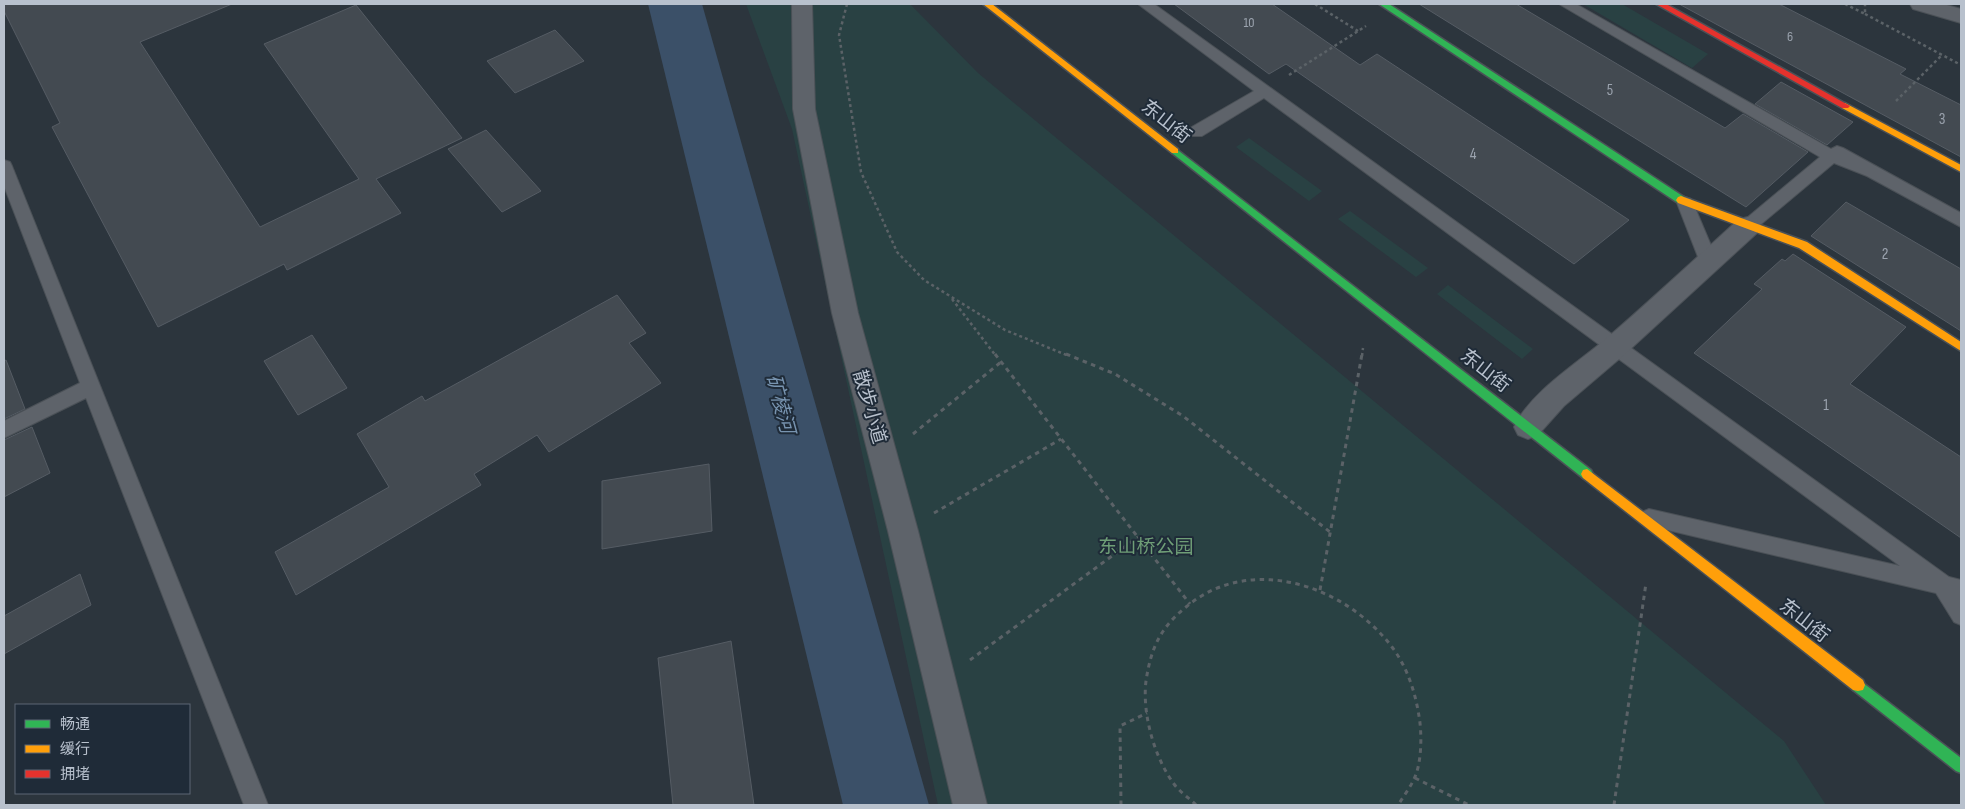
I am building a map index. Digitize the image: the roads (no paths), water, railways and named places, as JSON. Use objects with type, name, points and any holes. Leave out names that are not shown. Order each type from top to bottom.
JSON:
[{"type":"main road","name":"东山街","points":[[987,4],[1961,766]]},
{"type":"main road","points":[[1660,4],[1961,169]]},
{"type":"main road","points":[[1392,6],[1685,203],[1803,245],[1961,347]]},
{"type":"street","name":"散步小道","points":[[802,4],[804,109],[845,313],[903,531],[970,805]]},
{"type":"street","points":[[1920,4],[1961,16]]},
{"type":"street","points":[[1528,427],[1554,398],[1616,346],[1748,226]]},
{"type":"lane","points":[[1144,4],[1952,587],[1961,615]]},
{"type":"lane","points":[[1566,4],[1831,156]]},
{"type":"lane","points":[[1196,132],[1264,91]]},
{"type":"lane","points":[[1748,226],[1837,152],[1961,221]]},
{"type":"lane","points":[[4,166],[256,805]]},
{"type":"lane","points":[[1685,203],[1709,262]]},
{"type":"lane","points":[[4,430],[90,387]]},
{"type":"lane","points":[[1644,517],[1952,587]]},
{"type":"waterway","name":"矿棱河","points":[[675,4],[886,805]]},
{"type":"park label","name":"东山桥公园","points":[[1146,547]]}]
